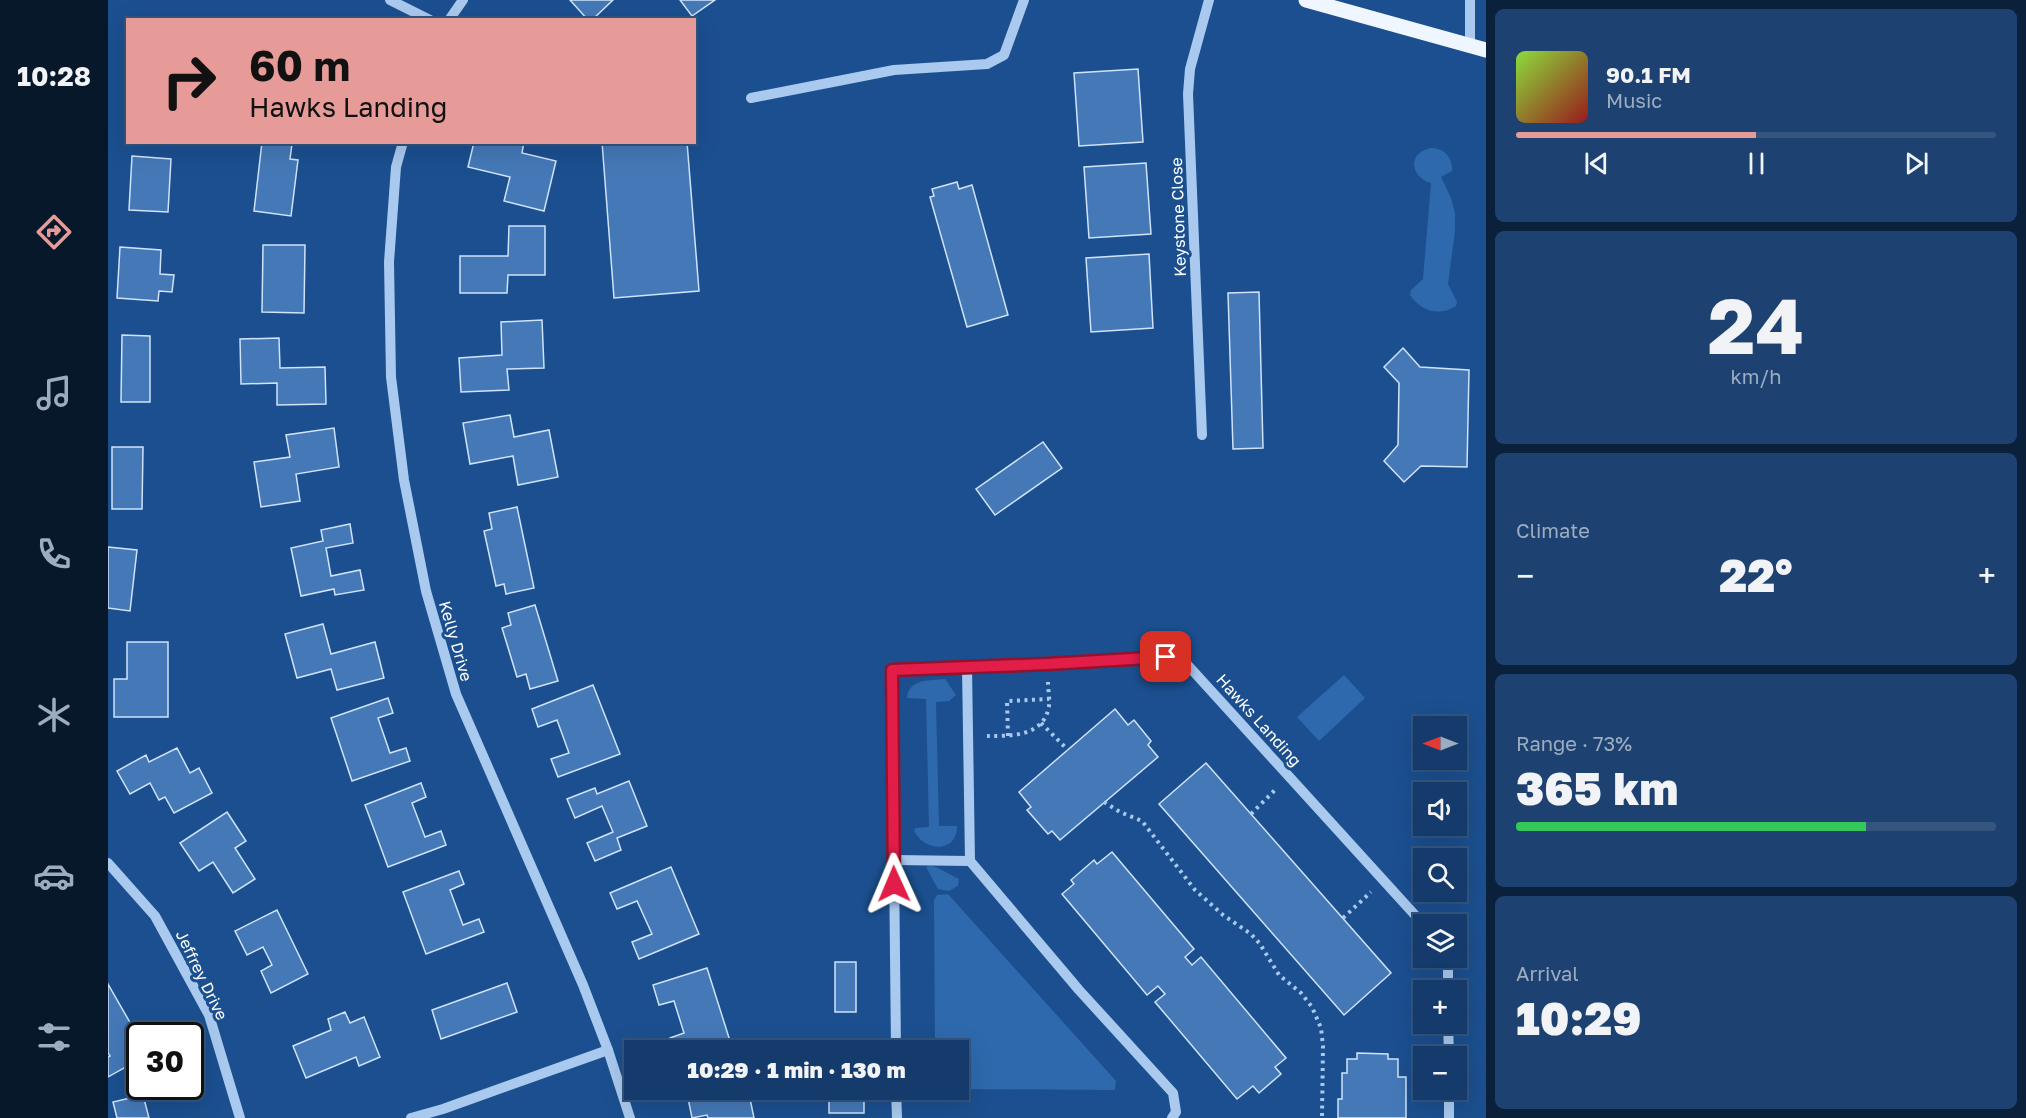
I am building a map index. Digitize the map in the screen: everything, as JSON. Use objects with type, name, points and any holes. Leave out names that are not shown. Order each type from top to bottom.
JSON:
[{"type":"main road","points":[[1306,0],[1486,50]]},
{"type":"street","points":[[390,0],[426,18]]},
{"type":"street","points":[[450,18],[463,0]]},
{"type":"street","points":[[751,98],[894,70],[987,64],[1004,55],[1024,0]]},
{"type":"street","name":"Keystone Close","points":[[1202,435],[1188,94],[1190,69],[1209,0]]},
{"type":"street","points":[[1470,0],[1470,45]]},
{"type":"street","name":"Kelly Drive","points":[[402,144],[396,167],[389,262],[392,377],[404,480],[426,591],[456,694],[583,985],[608,1050],[630,1118]]},
{"type":"street","name":"Hawks Landing","points":[[896,1040],[892,670],[1166,657],[1184,661],[1414,914]]},
{"type":"street","points":[[967,667],[970,861],[1079,990],[1173,1094],[1176,1112],[1172,1118]]},
{"type":"street","points":[[894,860],[970,861]]},
{"type":"street","name":"Jeffrey Drive","points":[[108,863],[155,916],[208,1015],[240,1118]]},
{"type":"street","points":[[411,1118],[443,1109],[608,1050]]},
{"type":"street","points":[[896,1100],[897,1118]]},
{"type":"street","points":[[1449,1100],[1449,1118]]},
{"type":"path","points":[[968,737],[1022,735],[1041,723],[1046,714],[1048,699],[1047,664]]},
{"type":"path","points":[[1008,736],[1007,701],[1048,699]]},
{"type":"path","points":[[1041,723],[1068,750]]},
{"type":"path","points":[[1251,814],[1289,776]]},
{"type":"path","points":[[1104,802],[1142,821],[1195,890],[1223,915],[1251,934],[1279,975],[1301,993],[1312,1007],[1321,1028],[1323,1046],[1322,1118]]},
{"type":"path","points":[[1343,918],[1383,880]]},
{"type":"shaded area","points":[[1430,148],[1447,154],[1451,162],[1452,171],[1441,177],[1455,213],[1448,284],[1457,302],[1456,306],[1450,309],[1437,312],[1419,305],[1410,295],[1411,290],[1423,279],[1431,183],[1418,175],[1414,161],[1421,152]]},
{"type":"shaded area","points":[[1344,675],[1365,698],[1319,741],[1297,717]]},
{"type":"shaded area","points":[[945,679],[956,695],[949,701],[936,702],[939,826],[957,826],[951,842],[946,846],[938,847],[924,842],[914,830],[929,827],[926,699],[907,698],[916,684]]},
{"type":"shaded area","points":[[930,866],[959,879],[958,886],[949,891],[938,889],[926,867]]},
{"type":"shaded area","points":[[948,894],[1116,1081],[1115,1090],[969,1089],[969,1040],[935,1040],[934,900],[937,895]]},
{"type":"building","points":[[570,0],[613,0],[594,18],[586,18]]},
{"type":"building","points":[[680,0],[715,0],[692,16]]},
{"type":"building","points":[[1138,69],[1143,142],[1079,146],[1074,73]]},
{"type":"building","points":[[262,144],[292,144],[290,159],[298,160],[291,216],[254,211]]},
{"type":"building","points":[[474,144],[524,144],[522,153],[556,161],[544,211],[504,201],[510,177],[468,167]]},
{"type":"building","points":[[602,144],[687,144],[699,291],[614,298]]},
{"type":"building","points":[[132,156],[171,159],[168,212],[129,210]]},
{"type":"building","points":[[1146,163],[1151,234],[1089,238],[1084,167]]},
{"type":"building","points":[[957,182],[959,189],[972,185],[1008,315],[967,327],[930,197],[934,196],[932,189]]},
{"type":"building","points":[[509,226],[545,226],[545,275],[508,275],[507,293],[460,293],[460,256],[508,256]]},
{"type":"building","points":[[263,245],[305,245],[304,313],[262,312]]},
{"type":"building","points":[[120,247],[161,250],[160,274],[174,275],[172,292],[159,291],[158,301],[117,298]]},
{"type":"building","points":[[1149,254],[1153,328],[1091,332],[1086,258]]},
{"type":"building","points":[[1259,292],[1263,448],[1233,449],[1228,293]]},
{"type":"building","points":[[542,320],[544,368],[507,369],[509,390],[461,392],[459,358],[502,355],[501,322]]},
{"type":"building","points":[[122,335],[150,336],[150,402],[121,402]]},
{"type":"building","points":[[279,338],[280,368],[325,367],[326,404],[277,405],[277,383],[241,384],[240,339]]},
{"type":"building","points":[[1403,348],[1420,367],[1469,370],[1467,467],[1421,466],[1404,482],[1384,461],[1398,445],[1399,383],[1384,367]]},
{"type":"building","points":[[510,415],[514,437],[549,430],[558,477],[518,485],[513,456],[470,464],[463,423]]},
{"type":"building","points":[[334,428],[339,467],[296,474],[300,501],[261,507],[254,462],[290,457],[286,435]]},
{"type":"building","points":[[1043,442],[1062,468],[995,515],[976,489]]},
{"type":"building","points":[[112,447],[143,447],[142,509],[112,509]]},
{"type":"building","points":[[517,507],[534,588],[506,594],[504,584],[496,586],[484,531],[492,529],[489,513]]},
{"type":"building","points":[[350,524],[353,543],[326,548],[331,576],[360,570],[364,590],[335,595],[334,589],[301,596],[291,548],[323,541],[321,530]]},
{"type":"building","points":[[108,547],[137,550],[130,611],[108,608]]},
{"type":"building","points":[[535,605],[558,681],[530,689],[526,674],[517,677],[502,628],[511,625],[508,613]]},
{"type":"building","points":[[323,624],[331,654],[375,642],[384,678],[337,690],[331,669],[297,678],[285,634]]},
{"type":"building","points":[[127,642],[168,642],[168,717],[114,717],[114,679],[127,679]]},
{"type":"building","points":[[593,685],[620,754],[558,777],[551,759],[569,753],[557,720],[538,727],[532,709]]},
{"type":"building","points":[[388,698],[393,713],[378,718],[390,753],[406,748],[410,761],[352,781],[331,718]]},
{"type":"building","points":[[1115,709],[1128,725],[1134,720],[1151,741],[1148,745],[1158,757],[1060,840],[1052,831],[1048,834],[1027,810],[1031,807],[1019,792]]},
{"type":"building","points":[[177,748],[190,773],[199,768],[212,793],[174,813],[165,797],[159,800],[150,783],[130,794],[117,771],[146,755],[149,762]]},
{"type":"building","points":[[1206,763],[1391,973],[1344,1015],[1159,804]]},
{"type":"building","points":[[629,781],[647,826],[617,838],[621,850],[595,861],[587,843],[613,832],[602,806],[575,818],[567,799],[595,788],[597,794]]},
{"type":"building","points":[[421,783],[426,797],[412,803],[425,837],[441,831],[446,845],[388,867],[365,805]]},
{"type":"building","points":[[227,812],[246,841],[235,848],[255,879],[233,893],[213,862],[199,871],[180,843]]},
{"type":"building","points":[[1112,852],[1194,949],[1185,957],[1192,965],[1201,957],[1286,1058],[1275,1067],[1281,1074],[1259,1093],[1253,1086],[1237,1099],[1155,1002],[1165,994],[1158,986],[1147,995],[1062,894],[1074,884],[1071,880],[1094,860],[1097,864]]},
{"type":"building","points":[[671,867],[699,934],[639,959],[632,942],[652,934],[637,901],[617,909],[610,893]]},
{"type":"building","points":[[459,871],[464,884],[450,890],[463,925],[479,919],[484,932],[426,954],[403,892]]},
{"type":"building","points":[[277,910],[308,974],[271,993],[261,971],[272,965],[263,947],[247,955],[235,931]]},
{"type":"building","points":[[835,962],[856,962],[856,1012],[835,1012]]},
{"type":"building","points":[[707,968],[730,1040],[671,1040],[670,1038],[684,1033],[674,1001],[659,1005],[653,985]]},
{"type":"building","points":[[507,983],[517,1012],[441,1039],[432,1010]]},
{"type":"building","points":[[108,984],[130,1022],[126,1022],[126,1067],[108,1077],[108,1057],[110,1056],[108,1053]]},
{"type":"building","points":[[345,1012],[350,1023],[364,1017],[380,1057],[359,1066],[356,1057],[306,1078],[293,1046],[331,1030],[328,1019]]},
{"type":"building","points":[[1357,1053],[1388,1054],[1388,1059],[1398,1059],[1398,1077],[1406,1077],[1406,1118],[1338,1118],[1338,1099],[1342,1099],[1342,1073],[1347,1073],[1347,1059],[1357,1059]]},
{"type":"building","points":[[126,1099],[144,1100],[149,1118],[117,1118],[113,1102]]},
{"type":"building","points":[[688,1100],[750,1100],[754,1118],[708,1118],[707,1115],[692,1118]]},
{"type":"building","points":[[829,1100],[864,1100],[864,1113],[829,1113]]},
{"type":"route","points":[[894,884],[892,670],[1166,657]]}]
